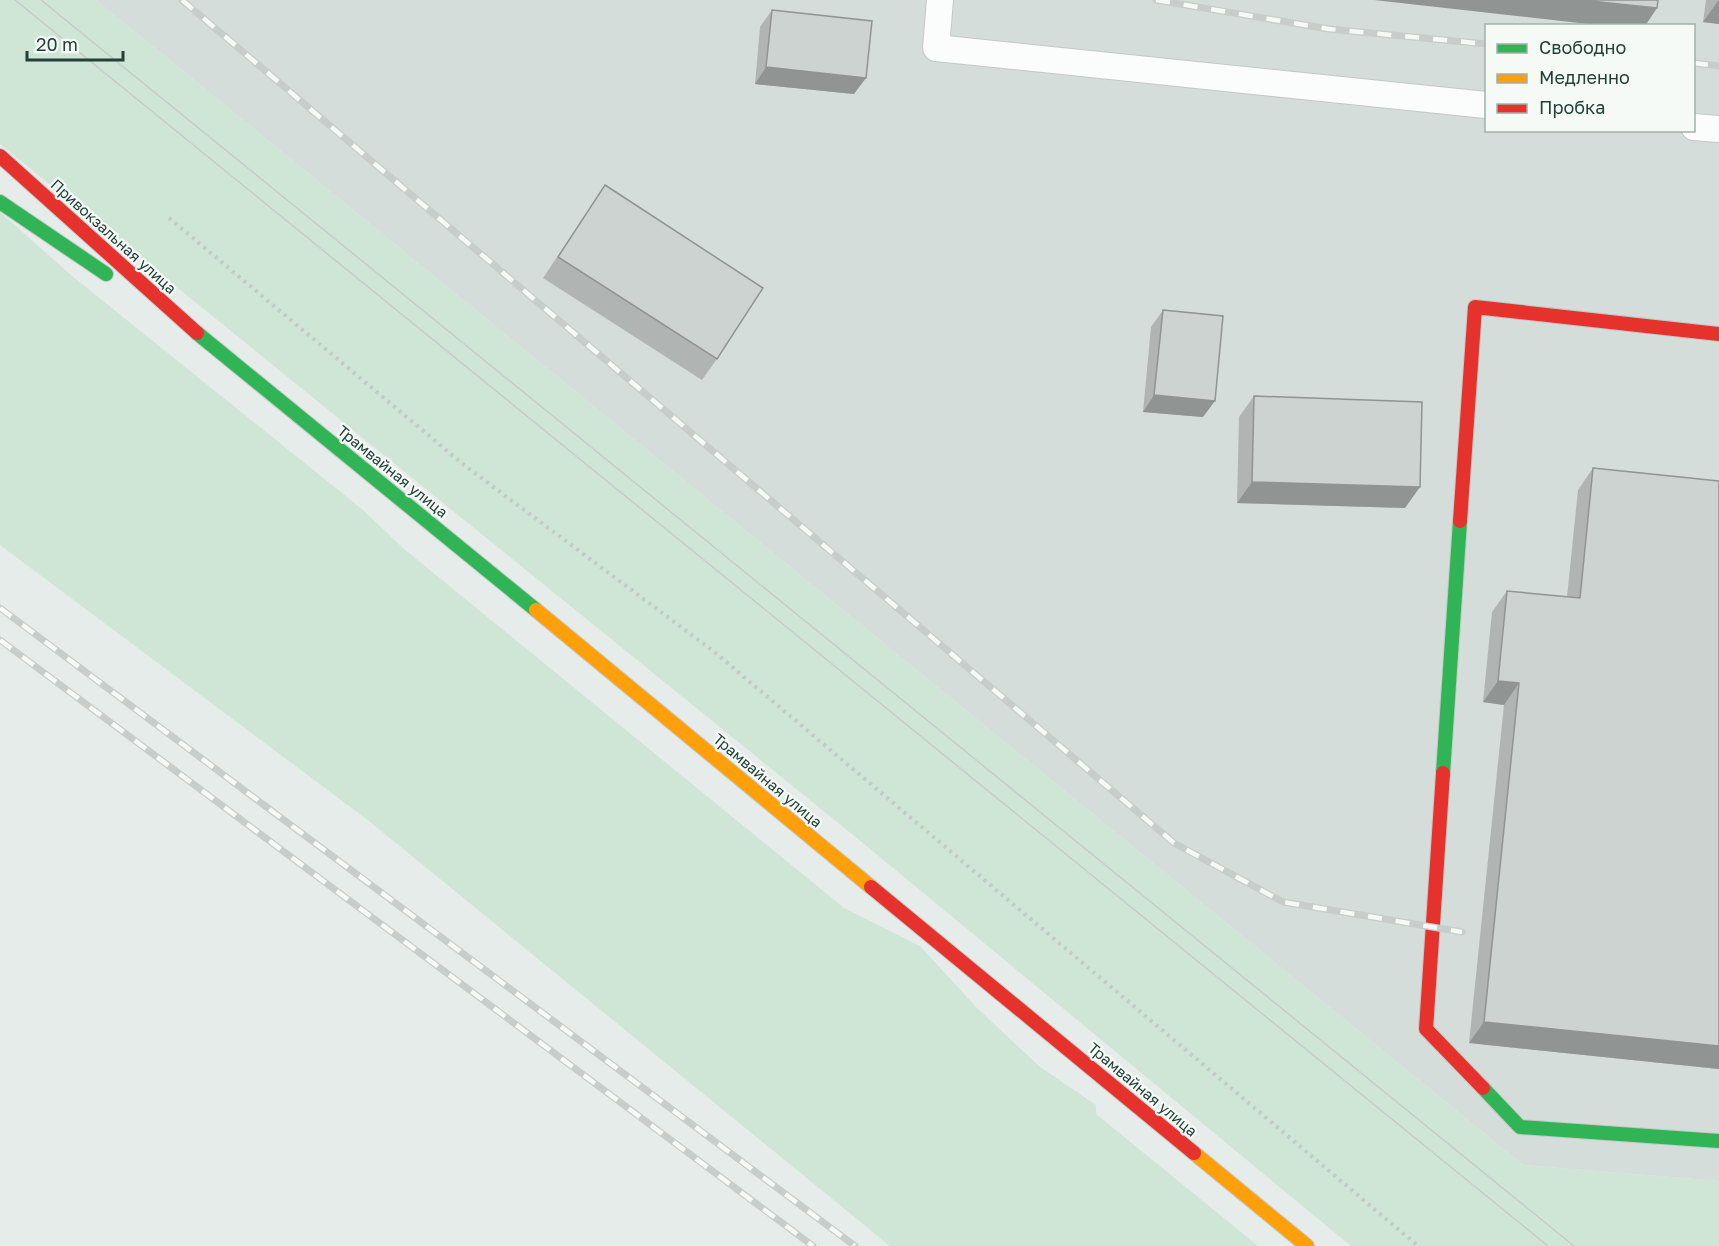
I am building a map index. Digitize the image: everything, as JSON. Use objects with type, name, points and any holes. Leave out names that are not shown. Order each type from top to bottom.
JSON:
[{"type":"main road","name":"Привокзальная улица","points":[[0,156],[207,342]]},
{"type":"main road","points":[[0,202],[207,342]]},
{"type":"main road","points":[[1719,334],[1475,307],[1426,1029],[1520,1127],[1719,1141]]},
{"type":"main road","name":"Трамвайная улица","points":[[207,342],[433,525],[1307,1246]]},
{"type":"street","points":[[940,0],[936,48],[1485,105]]},
{"type":"street","points":[[1695,127],[1719,129]]},
{"type":"path","points":[[170,218],[464,465],[712,650],[1418,1246]]},
{"type":"shaded area","points":[[96,0],[1719,0],[1719,1181],[1523,1165]]},
{"type":"green space","points":[[0,0],[96,0],[1523,1165],[1719,1181],[1719,1246],[1351,1246],[858,839],[0,144]]},
{"type":"green space","points":[[0,212],[72,276],[363,510],[404,549],[844,908],[920,946],[977,1008],[1040,1067],[1096,1105],[1096,1114],[1258,1246],[890,1246],[369,821],[0,545]]},
{"type":"building","points":[[1581,0],[1658,0],[1657,8]]},
{"type":"building","points":[[772,10],[872,21],[866,78],[766,67]]},
{"type":"building","points":[[605,185],[763,288],[717,359],[558,257]]},
{"type":"building","points":[[1163,310],[1223,316],[1215,401],[1154,395]]},
{"type":"building","points":[[1254,396],[1422,402],[1420,487],[1252,482]]},
{"type":"building","points":[[1593,468],[1719,481],[1719,1046],[1484,1022],[1519,683],[1498,681],[1507,591],[1580,598]]},
{"type":"tram line","points":[[15,0],[1548,1246]]},
{"type":"tram line","points":[[41,0],[1574,1246]]},
{"type":"railway","points":[[182,0],[1174,843],[1283,902],[1462,932]]},
{"type":"railway","points":[[1156,0],[1329,29],[1485,44]]},
{"type":"railway","points":[[1695,63],[1719,66]]},
{"type":"railway","points":[[0,608],[855,1246]]},
{"type":"railway","points":[[0,640],[813,1246]]},
{"type":"traffic: fast","points":[[0,202],[106,274]]},
{"type":"traffic: fast","points":[[197,333],[536,610]]},
{"type":"traffic: fast","points":[[1443,773],[1460,521]]},
{"type":"traffic: fast","points":[[1483,1088],[1520,1127],[1719,1141]]},
{"type":"traffic: slow","points":[[536,610],[871,887]]},
{"type":"traffic: slow","points":[[1194,1153],[1307,1246]]},
{"type":"traffic: jam","points":[[0,156],[197,333]]},
{"type":"traffic: jam","points":[[1460,521],[1475,307],[1719,334]]},
{"type":"traffic: jam","points":[[1443,773],[1426,1029],[1483,1088]]},
{"type":"traffic: jam","points":[[871,887],[1194,1153]]}]
